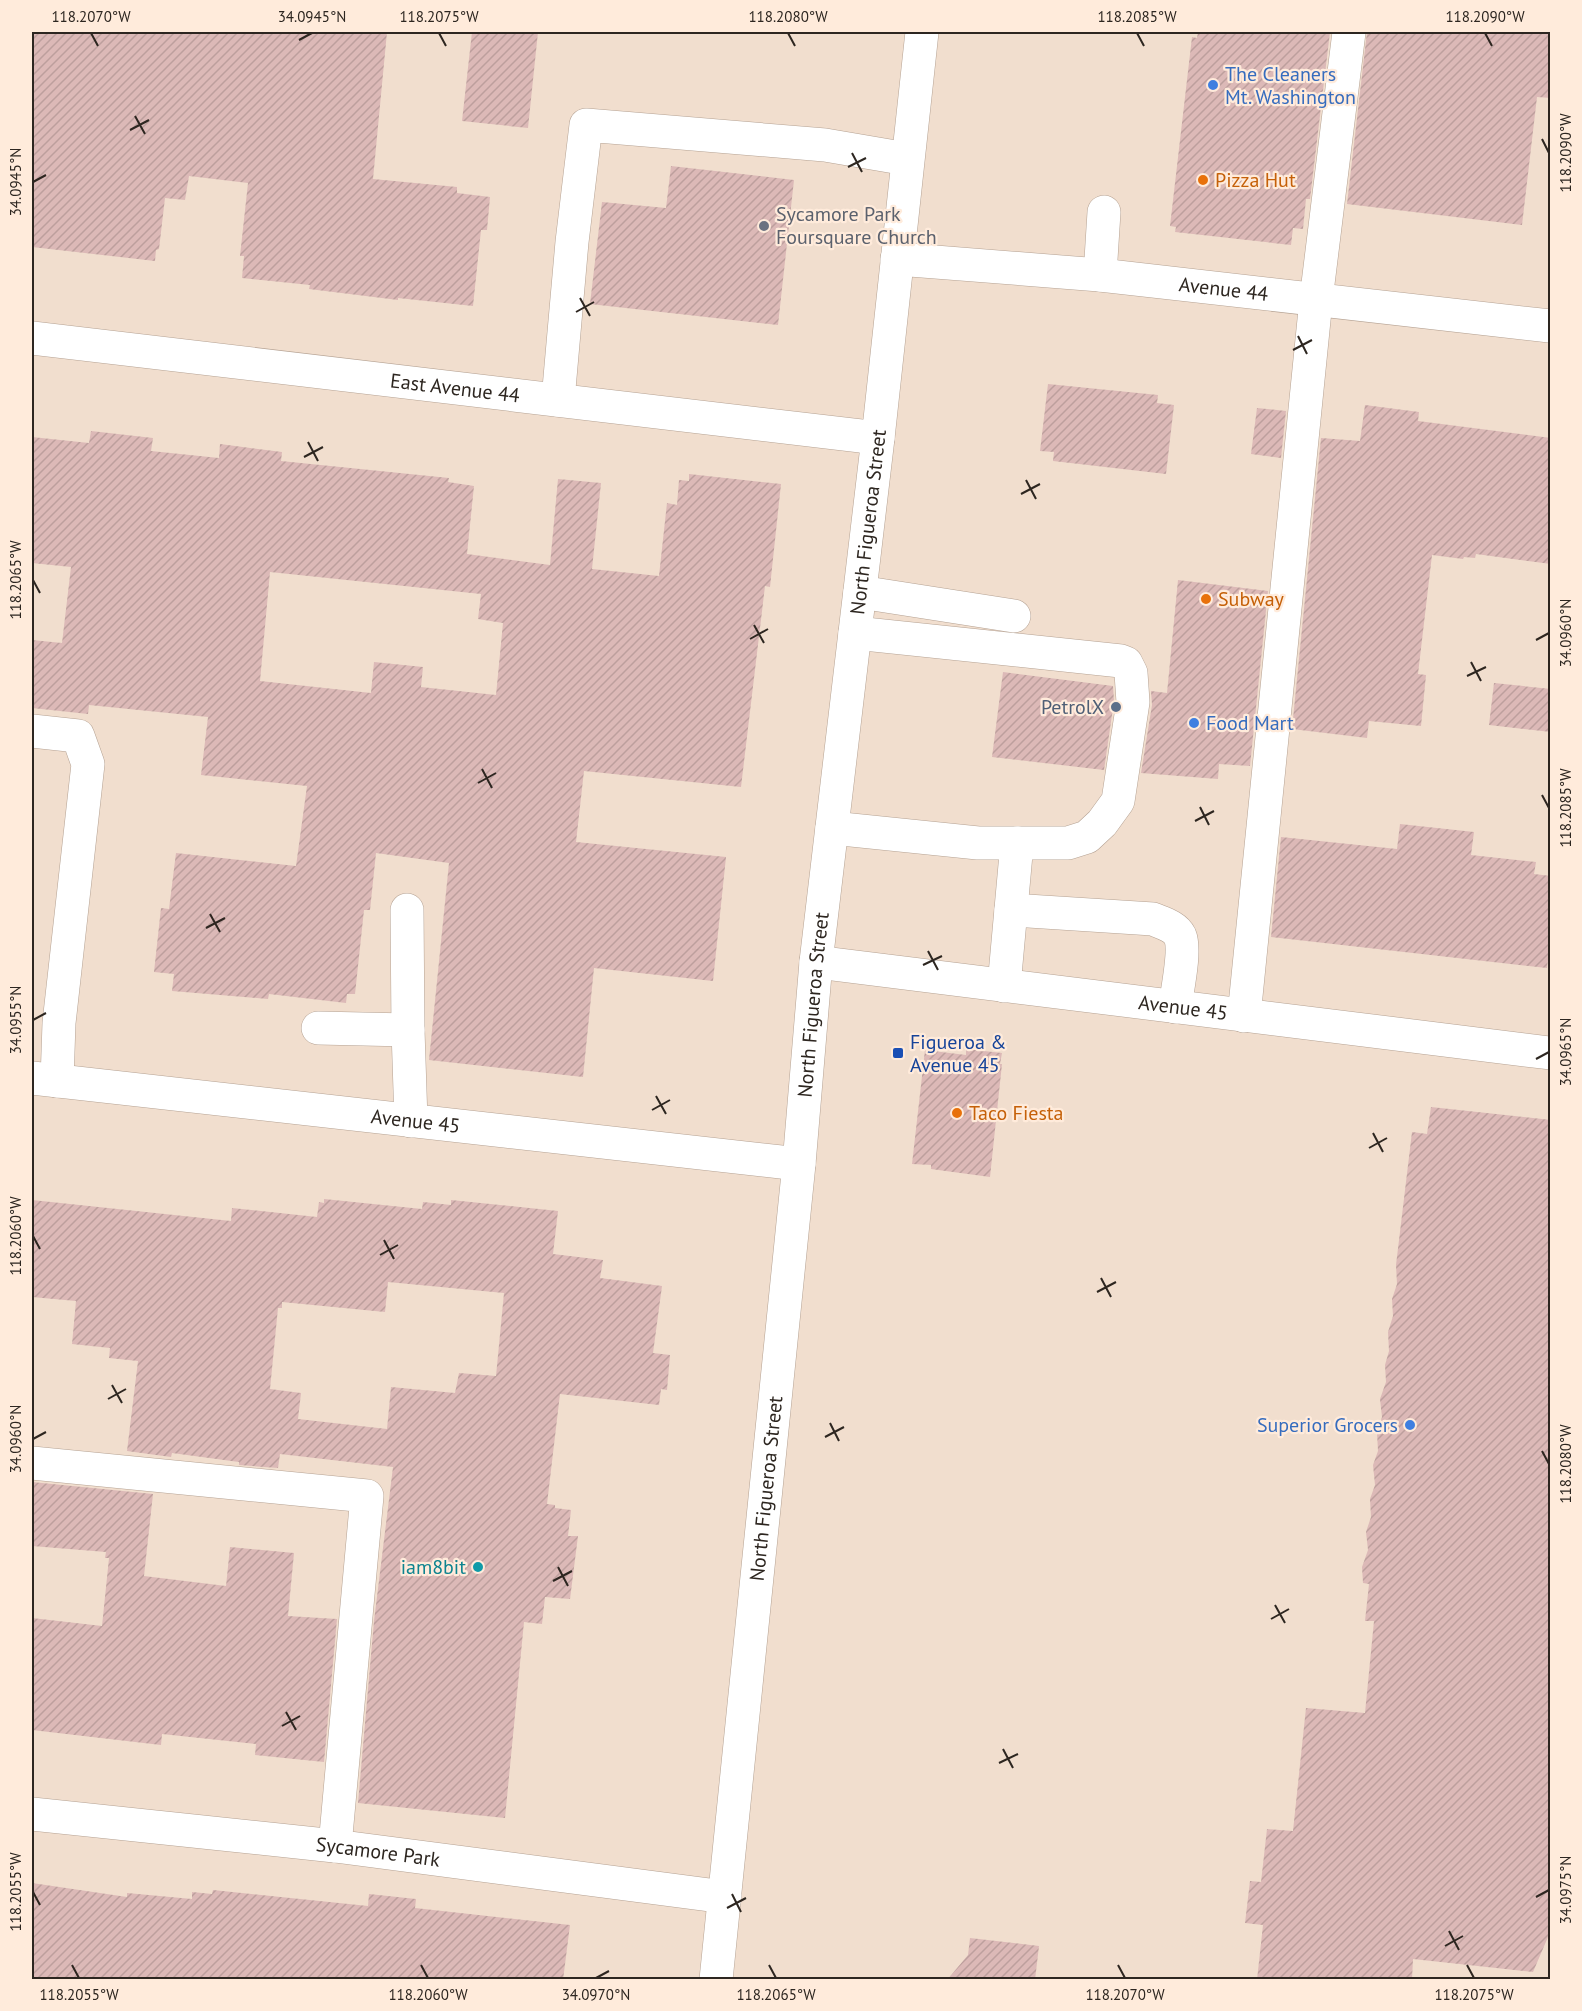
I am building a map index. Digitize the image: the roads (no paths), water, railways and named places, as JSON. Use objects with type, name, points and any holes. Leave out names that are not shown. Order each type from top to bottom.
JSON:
[{"type":"street","name":"North Figueroa Street","points":[[716,1980],[799,1164],[816,962],[878,438],[922,32]]},
{"type":"street","points":[[1244,1016],[1316,300],[1349,32]]},
{"type":"street","points":[[558,400],[572,242],[586,126],[825,145],[908,159]]},
{"type":"street","points":[[1100,275],[1104,212]]},
{"type":"street","name":"Avenue 44","points":[[897,259],[1100,275],[1551,326]]},
{"type":"street","name":"East Avenue 44","points":[[32,338],[878,438]]},
{"type":"street","points":[[860,592],[1014,616]]},
{"type":"street","points":[[832,828],[978,843],[1068,843],[1087,837],[1102,823],[1118,801],[1133,702],[1131,673],[1126,663],[855,633]]},
{"type":"street","points":[[32,731],[78,736],[88,764],[59,1023],[44,1080]]},
{"type":"street","points":[[1004,986],[1017,843]]},
{"type":"street","points":[[407,910],[411,1120]]},
{"type":"street","points":[[1011,910],[1153,919],[1172,927],[1180,937],[1182,957],[1175,1007]]},
{"type":"street","name":"Avenue 45","points":[[816,962],[1551,1053]]},
{"type":"street","points":[[318,1028],[408,1030]]},
{"type":"street","name":"Avenue 45","points":[[44,1080],[799,1164]]},
{"type":"street","points":[[32,1463],[367,1496],[335,1846]]},
{"type":"street","name":"Sycamore Park","points":[[32,1814],[335,1846],[725,1897]]},
{"type":"place","name":"The Cleaners Mt. Washington","points":[[1213,85]]},
{"type":"place","name":"Pizza Hut","points":[[1203,180]]},
{"type":"place","name":"Sycamore Park Foursquare Church","points":[[764,226]]},
{"type":"place","name":"Subway","points":[[1206,599]]},
{"type":"place","name":"PetrolX","points":[[1116,707]]},
{"type":"place","name":"Food Mart","points":[[1194,723]]},
{"type":"place","name":"Figueroa & Avenue 45","points":[[898,1053]]},
{"type":"place","name":"Taco Fiesta","points":[[957,1113]]},
{"type":"place","name":"Superior Grocers","points":[[1410,1425]]},
{"type":"place","name":"iam8bit","points":[[478,1567]]}]
